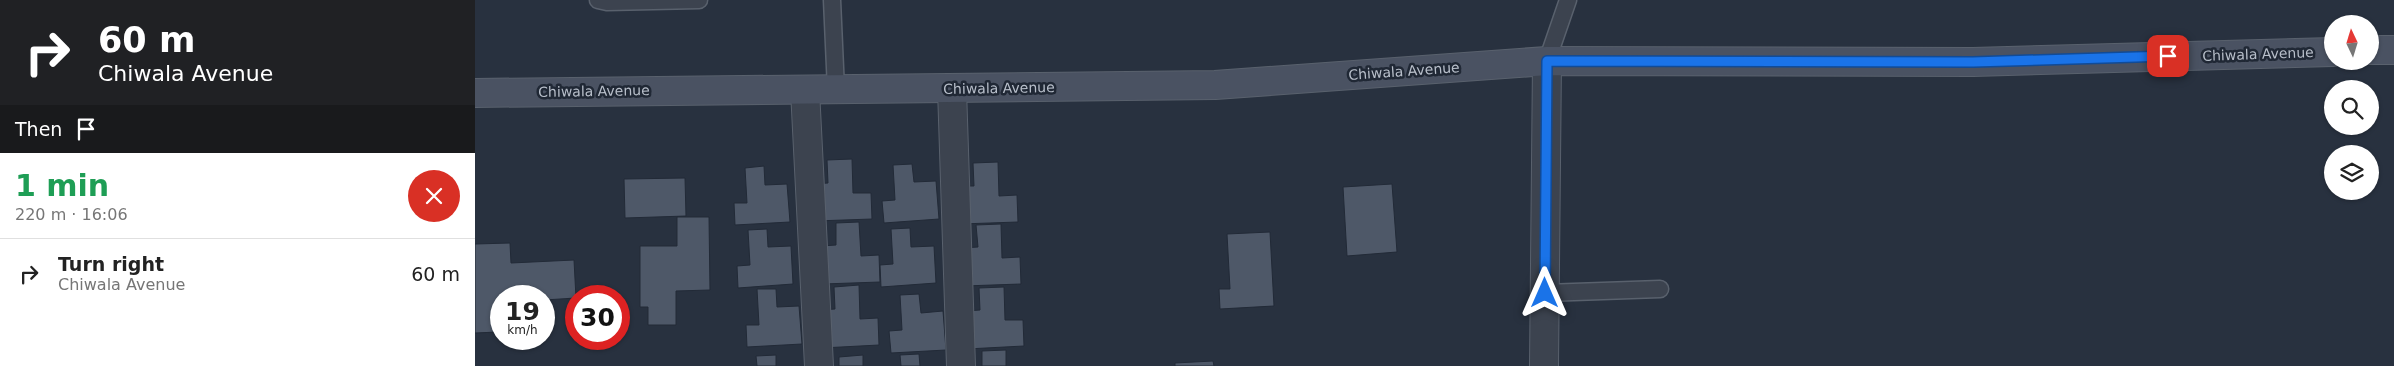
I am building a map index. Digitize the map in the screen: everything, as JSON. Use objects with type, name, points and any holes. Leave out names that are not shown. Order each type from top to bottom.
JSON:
[{"type":"main road","points":[[2379,50],[2394,50]]},
{"type":"main road","name":"Chiwala Avenue","points":[[475,93],[1215,85],[1547,61],[1973,62],[2324,52]]},
{"type":"street","points":[[1544,366],[1547,61]]},
{"type":"street","points":[[952,89],[961,366]]},
{"type":"street","points":[[805,90],[819,366]]},
{"type":"lane","points":[[597,0],[607,2],[699,0]]},
{"type":"lane","points":[[833,0],[836,90]]},
{"type":"lane","points":[[1547,61],[1567,0]]},
{"type":"lane","points":[[1545,293],[1660,288]]},
{"type":"building","points":[[852,159],[853,193],[871,193],[872,219],[815,221],[813,184],[828,183],[827,160]]},
{"type":"building","points":[[998,162],[999,196],[1017,195],[1018,222],[961,224],[959,186],[974,186],[973,163]]},
{"type":"building","points":[[912,164],[914,182],[936,181],[939,219],[884,223],[882,201],[895,200],[893,165]]},
{"type":"building","points":[[764,166],[765,185],[787,184],[790,222],[735,225],[734,203],[747,203],[745,168]]},
{"type":"building","points":[[685,178],[686,216],[625,218],[624,179]]},
{"type":"building","points":[[1392,184],[1397,252],[1347,256],[1343,187]]},
{"type":"building","points":[[677,217],[709,217],[710,290],[676,291],[676,325],[648,325],[648,307],[640,307],[640,246],[677,246]]},
{"type":"building","points":[[859,222],[861,256],[879,255],[880,282],[823,284],[821,246],[836,245],[836,223]]},
{"type":"building","points":[[1001,224],[1002,258],[1020,257],[1021,284],[964,286],[962,248],[978,247],[976,225]]},
{"type":"building","points":[[910,228],[911,247],[934,246],[936,283],[881,287],[880,265],[893,264],[891,229]]},
{"type":"building","points":[[767,229],[768,247],[791,246],[793,284],[738,288],[737,266],[750,265],[748,230]]},
{"type":"building","points":[[1270,232],[1274,306],[1220,309],[1219,289],[1230,289],[1227,234]]},
{"type":"building","points":[[510,243],[511,263],[574,260],[575,285],[565,285],[565,299],[555,299],[555,285],[490,285],[490,332],[475,333],[475,244]]},
{"type":"building","points":[[859,285],[860,319],[878,318],[879,345],[822,348],[820,310],[835,309],[834,287]]},
{"type":"building","points":[[1004,287],[1005,320],[1023,320],[1024,346],[967,349],[966,311],[980,310],[979,288]]},
{"type":"building","points":[[757,289],[776,289],[777,307],[799,306],[802,344],[747,347],[746,325],[759,325]]},
{"type":"building","points":[[919,294],[921,313],[943,311],[946,350],[891,353],[889,331],[902,330],[900,295]]},
{"type":"building","points":[[1006,350],[1006,366],[982,366],[982,351]]},
{"type":"building","points":[[919,354],[920,366],[901,366],[900,355]]},
{"type":"building","points":[[776,355],[776,366],[757,366],[756,356]]},
{"type":"building","points":[[863,355],[863,366],[839,366],[839,357]]},
{"type":"building","points":[[1213,361],[1214,366],[1175,366],[1175,363]]},
{"type":"route","points":[[1545,293],[1547,61],[1973,62],[2168,56]]}]
